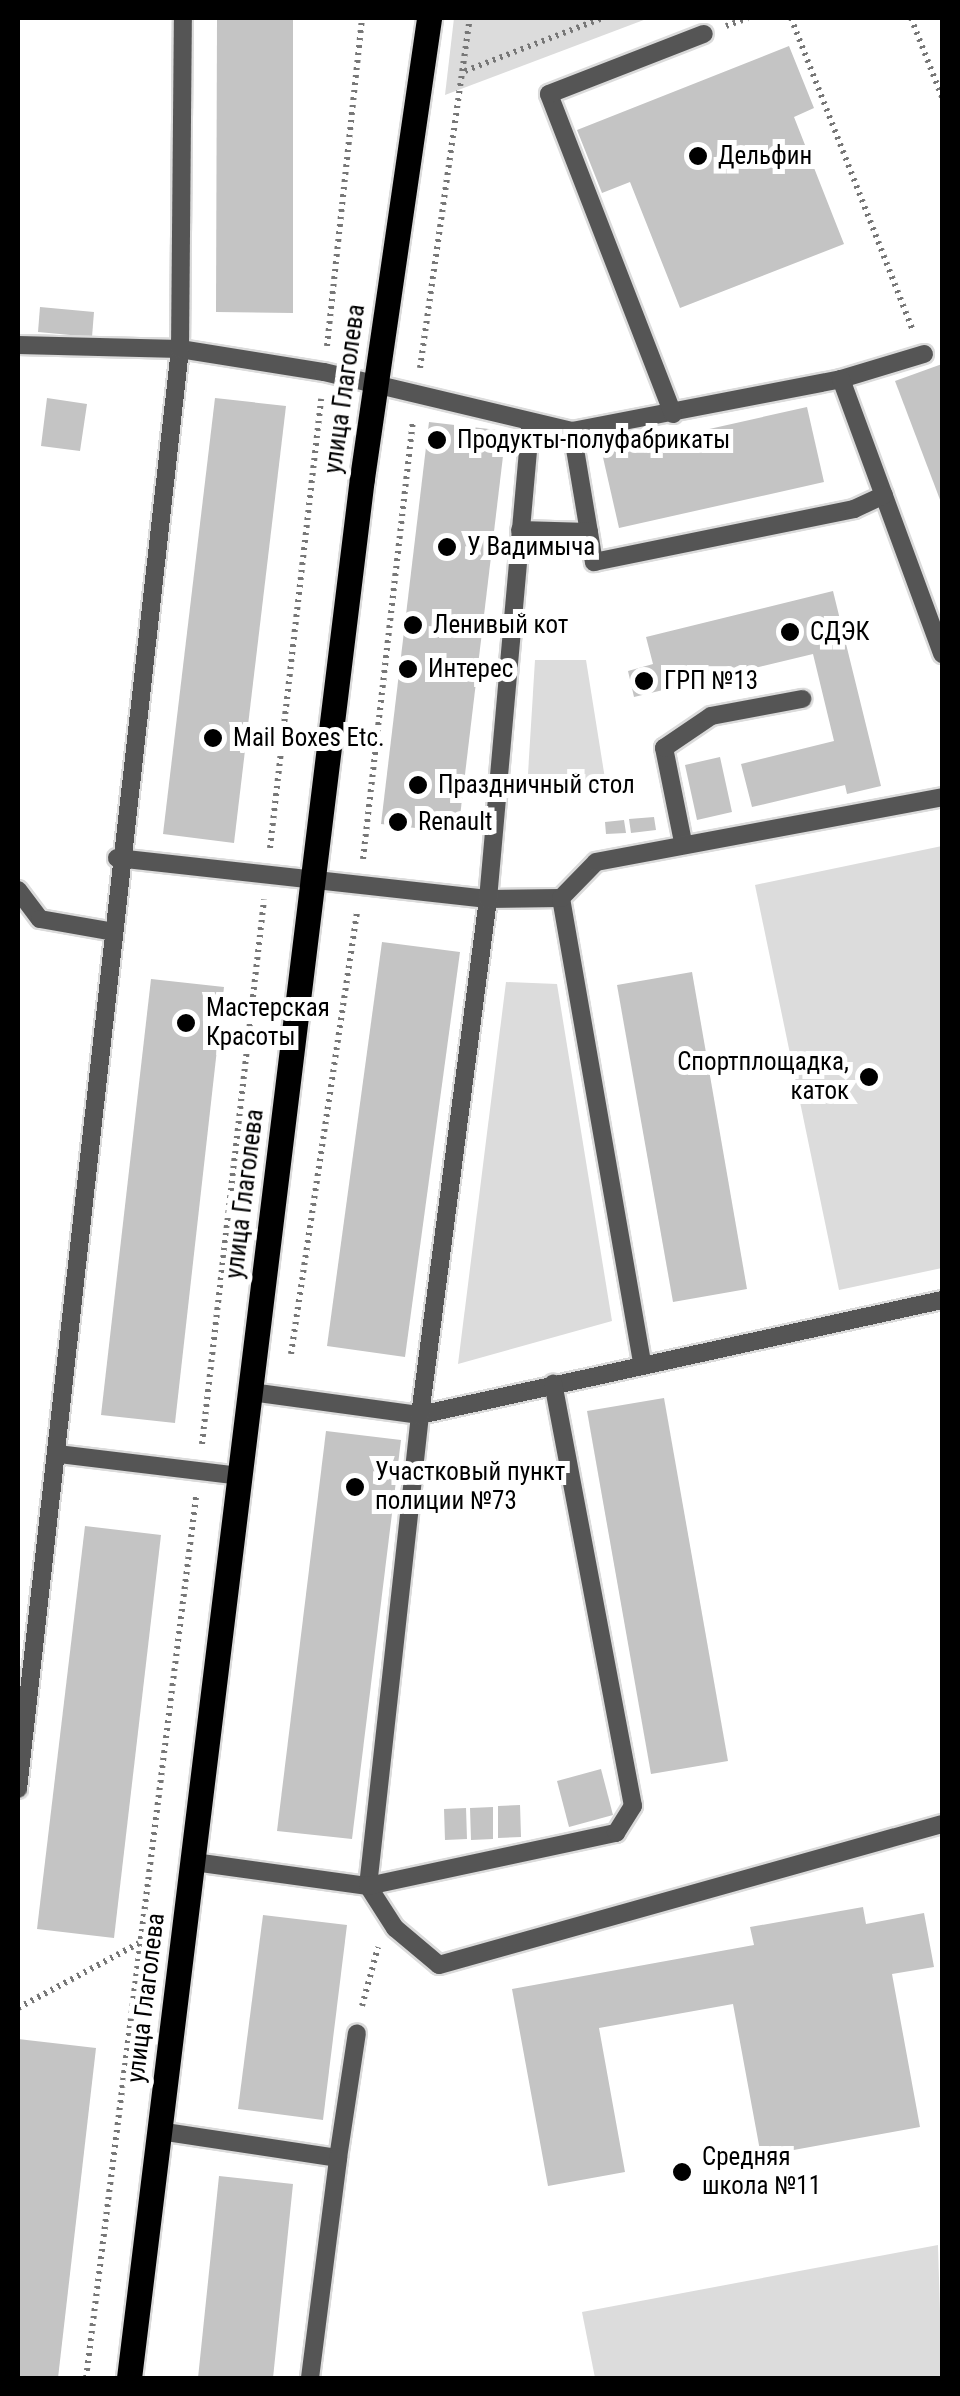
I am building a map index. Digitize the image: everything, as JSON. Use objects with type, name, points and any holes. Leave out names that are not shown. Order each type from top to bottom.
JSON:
[{"type":"main road","name":"улица Глаголева","points":[[129,2378],[375,386],[429,18]]},
{"type":"lane","points":[[18,1789],[58,1454],[108,931],[180,350],[183,18]]},
{"type":"lane","points":[[672,414],[549,94],[704,34]]},
{"type":"lane","points":[[18,345],[180,350],[324,372],[415,400],[572,431],[842,379],[924,354]]},
{"type":"lane","points":[[842,379],[942,654]]},
{"type":"lane","points":[[530,424],[488,899],[420,1415],[368,1886],[396,1928],[439,1965],[942,1824]]},
{"type":"lane","points":[[572,431],[594,562],[854,509],[884,495]]},
{"type":"lane","points":[[520,530],[589,532]]},
{"type":"lane","points":[[683,842],[664,748],[711,716],[802,699]]},
{"type":"lane","points":[[117,858],[360,888],[488,899],[561,898],[596,862],[683,842],[942,797]]},
{"type":"lane","points":[[18,890],[40,919],[108,931]]},
{"type":"lane","points":[[561,898],[642,1364]]},
{"type":"lane","points":[[250,1392],[420,1415],[642,1364],[941,1306]]},
{"type":"lane","points":[[194,1862],[368,1886],[616,1832],[633,1806],[553,1383]]},
{"type":"lane","points":[[58,1454],[241,1476]]},
{"type":"lane","points":[[310,2378],[357,2033]]},
{"type":"lane","points":[[159,2131],[338,2158]]},
{"type":"path","points":[[86,2378],[199,1471],[362,18]]},
{"type":"path","points":[[284,1397],[360,888],[415,400],[470,18]]},
{"type":"path","points":[[465,71],[602,18]]},
{"type":"path","points":[[792,18],[924,354]]},
{"type":"path","points":[[911,18],[942,97]]},
{"type":"path","points":[[357,2033],[369,1957],[396,1928]]},
{"type":"path","points":[[18,2008],[140,1943]]},
{"type":"shaded area","points":[[454,18],[649,18],[445,95]]},
{"type":"shaded area","points":[[535,660],[586,660],[606,785],[527,790]]},
{"type":"shaded area","name":"Спортплощадка, каток","points":[[942,846],[942,1268],[839,1290],[755,885]]},
{"type":"shaded area","points":[[506,982],[557,984],[612,1321],[458,1364]]},
{"type":"shaded area","points":[[938,2245],[942,2378],[595,2378],[582,2312]]},
{"type":"building","points":[[217,18],[293,18],[293,313],[216,312]]},
{"type":"building","name":"Дельфин","points":[[789,46],[814,108],[794,117],[844,244],[680,308],[630,182],[602,193],[577,130]]},
{"type":"building","points":[[40,307],[94,312],[92,337],[38,332]]},
{"type":"building","points":[[942,364],[942,505],[895,381]]},
{"type":"building","points":[[47,398],[87,404],[80,451],[41,446]]},
{"type":"building","points":[[215,398],[286,406],[234,843],[163,834]]},
{"type":"building","points":[[807,407],[824,482],[619,528],[602,453]]},
{"type":"building","points":[[429,422],[506,431],[458,833],[381,824]]},
{"type":"building","points":[[833,591],[881,786],[847,794],[845,785],[752,807],[741,764],[834,741],[813,654],[634,697],[628,671],[653,664],[646,637]]},
{"type":"building","points":[[720,757],[732,812],[697,820],[685,765]]},
{"type":"building","points":[[654,817],[656,830],[631,833],[629,819]]},
{"type":"building","points":[[624,820],[626,833],[606,834],[605,822]]},
{"type":"building","points":[[382,942],[460,952],[405,1357],[327,1346]]},
{"type":"building","points":[[692,972],[747,1289],[673,1302],[617,985]]},
{"type":"building","points":[[151,979],[224,987],[175,1423],[101,1415]]},
{"type":"building","points":[[664,1398],[728,1761],[651,1774],[587,1411]]},
{"type":"building","points":[[326,1431],[401,1440],[352,1839],[277,1831]]},
{"type":"building","points":[[85,1526],[161,1535],[114,1938],[37,1929]]},
{"type":"building","points":[[601,1769],[613,1815],[569,1827],[557,1781]]},
{"type":"building","points":[[520,1805],[521,1837],[498,1838],[498,1806]]},
{"type":"building","points":[[493,1807],[493,1839],[471,1840],[470,1808]]},
{"type":"building","points":[[466,1808],[467,1839],[445,1840],[444,1809]]},
{"type":"building","points":[[863,1907],[866,1924],[924,1913],[934,1967],[892,1974],[920,2127],[761,2156],[733,2004],[599,2028],[625,2172],[548,2186],[512,1989],[754,1945],[750,1927]]},
{"type":"building","points":[[263,1915],[347,1925],[323,2120],[238,2109]]},
{"type":"building","points":[[18,2039],[96,2048],[58,2378],[18,2378]]},
{"type":"building","points":[[219,2176],[293,2184],[273,2378],[198,2378]]},
{"type":"place","name":"Дельфин","points":[[698,156]]},
{"type":"place","name":"Продукты-полуфабрикаты","points":[[437,440]]},
{"type":"place","name":"У Вадимыча","points":[[447,547]]},
{"type":"place","name":"Ленивый кот","points":[[413,625]]},
{"type":"place","name":"СДЭК","points":[[790,632]]},
{"type":"place","name":"Интерес","points":[[408,669]]},
{"type":"place","name":"ГРП №13","points":[[644,681]]},
{"type":"place","name":"Mail Boxes Etc.","points":[[213,738]]},
{"type":"place","name":"Праздничный стол","points":[[418,785]]},
{"type":"place","name":"Renault","points":[[398,822]]},
{"type":"place","name":"Мастерская Красоты","points":[[186,1023]]},
{"type":"place","name":"Спортплощадка, каток","points":[[869,1077]]},
{"type":"place","name":"Участковый пункт полиции №73","points":[[355,1487]]},
{"type":"place","name":"Средняя школа №11","points":[[682,2172]]}]
